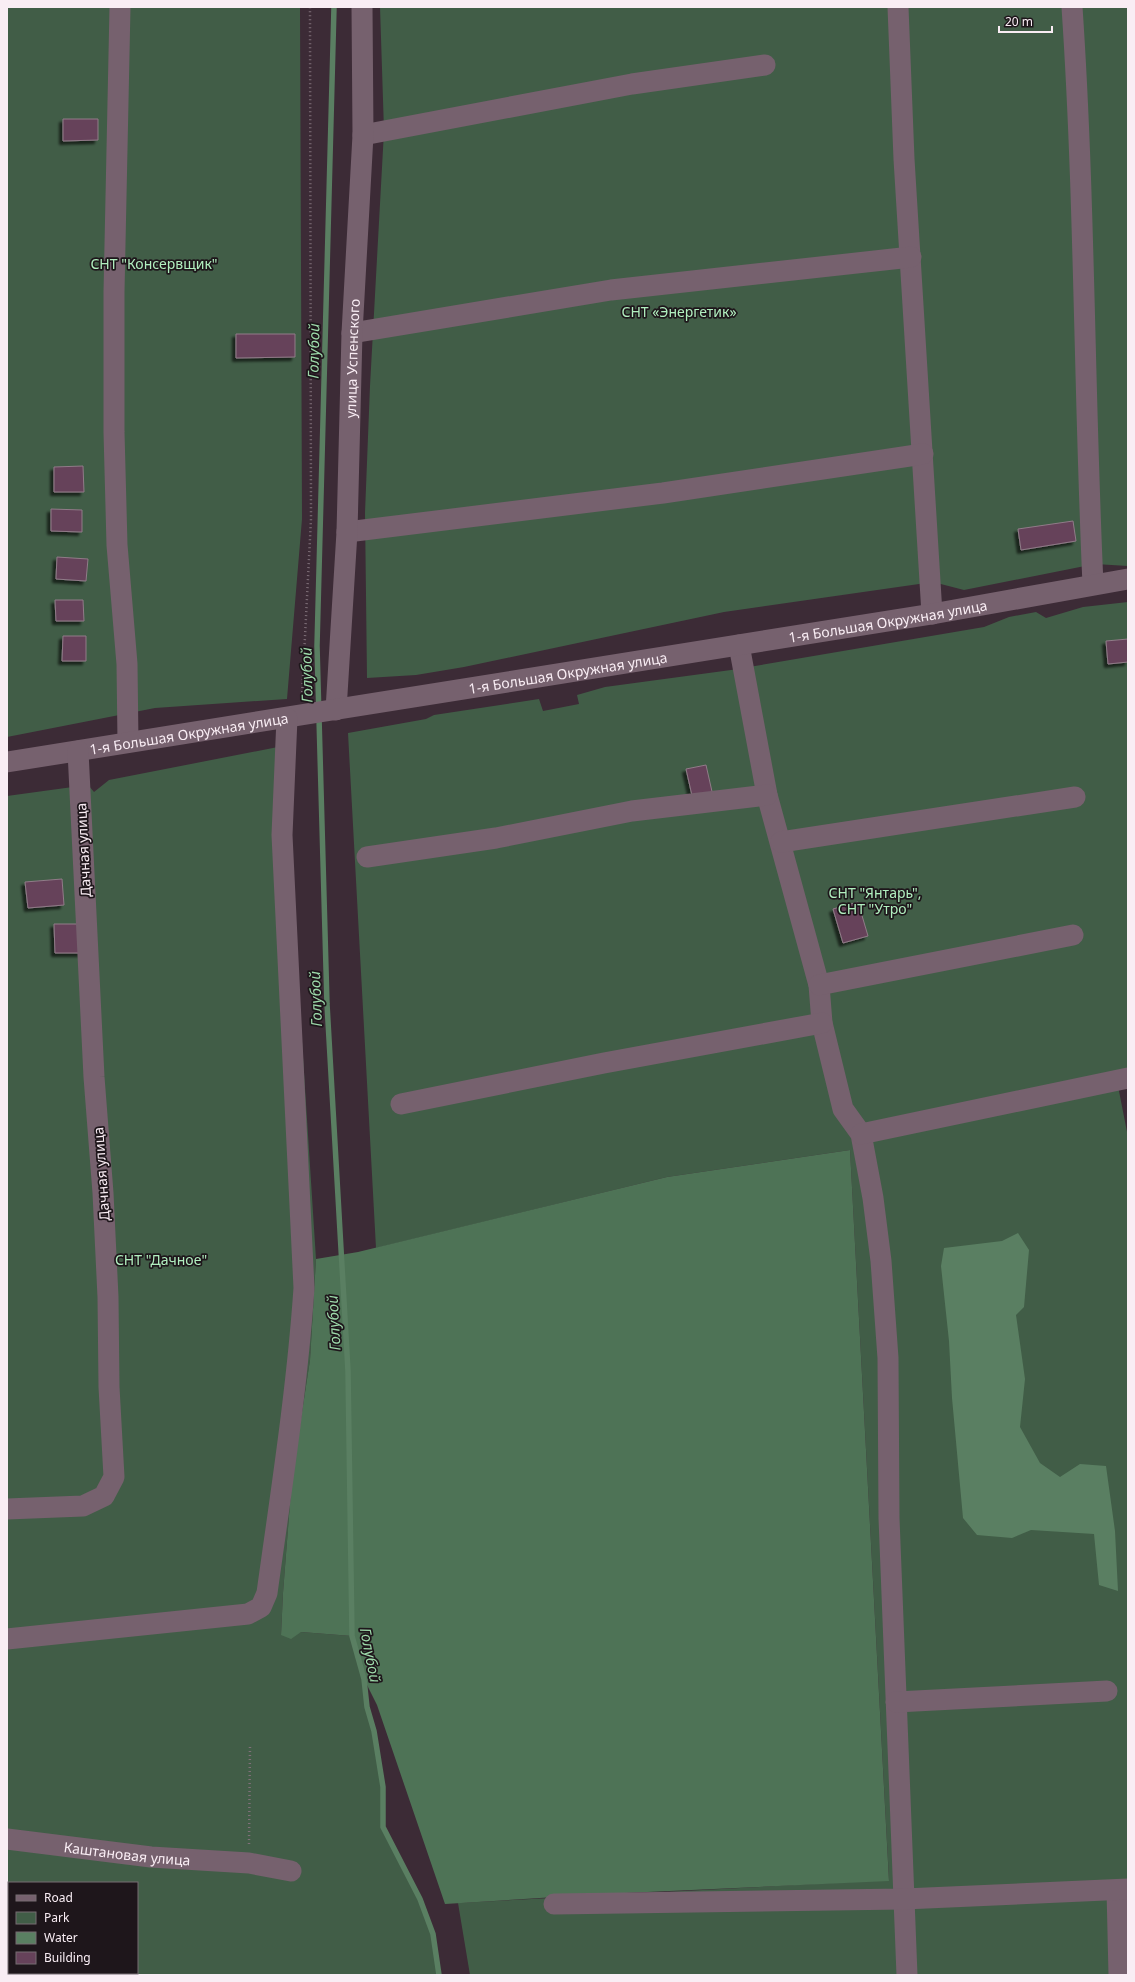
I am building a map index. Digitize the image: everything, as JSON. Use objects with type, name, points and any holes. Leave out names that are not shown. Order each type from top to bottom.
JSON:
[{"type":"street","points":[[120,7],[114,292],[114,432],[117,545],[126,664],[128,742]]},
{"type":"street","name":"улица Успенского","points":[[336,710],[347,532],[352,333],[363,135],[362,7]]},
{"type":"street","points":[[898,7],[904,159],[932,614]]},
{"type":"street","points":[[1072,7],[1078,98],[1082,206],[1089,498],[1093,584]]},
{"type":"street","points":[[363,135],[632,84],[765,65]]},
{"type":"street","points":[[352,333],[611,290],[911,258]]},
{"type":"street","points":[[347,532],[663,493],[923,454]]},
{"type":"street","name":"1-я Большая Окружная улица","points":[[7,762],[932,614],[1093,584],[1128,579]]},
{"type":"street","points":[[739,645],[768,795],[819,985],[822,1023],[844,1109],[861,1134],[873,1198],[881,1261],[888,1358],[889,1518],[907,1975]]},
{"type":"street","points":[[7,1639],[248,1614],[261,1608],[267,1593],[288,1445],[301,1332],[304,1288],[282,835],[294,717]]},
{"type":"street","name":"Дачная улица","points":[[7,1509],[83,1506],[104,1496],[114,1477],[109,1387],[108,1297],[103,1193],[94,1077],[78,751]]},
{"type":"street","points":[[367,857],[496,838],[632,811],[768,795]]},
{"type":"street","points":[[781,842],[1075,796]]},
{"type":"street","points":[[819,985],[1073,935]]},
{"type":"street","points":[[401,1104],[604,1063],[822,1023]]},
{"type":"street","points":[[861,1134],[1128,1078]]},
{"type":"street","points":[[896,1702],[1107,1691]]},
{"type":"street","name":"Каштановая улица","points":[[7,1839],[151,1857],[248,1863],[291,1871]]},
{"type":"street","points":[[554,1904],[904,1899],[1122,1889],[1118,1975]]},
{"type":"path","points":[[294,717],[311,519],[310,7]]},
{"type":"path","points":[[248,1863],[250,1746]]},
{"type":"green space","name":"СНТ \"Консервщик\"","points":[[7,7],[300,7],[302,519],[287,699],[155,708],[7,737]]},
{"type":"green space","name":"СНТ «Энергетик»","points":[[380,7],[1128,7],[1128,566],[1095,564],[964,590],[933,582],[724,612],[464,667],[416,675],[367,678],[365,513],[370,386],[384,131]]},
{"type":"green space","name":"СНТ \"Янтарь\", СНТ \"Утро\"","points":[[1128,602],[1128,1084],[1118,1086],[1128,1137],[1128,1975],[470,1975],[458,1903],[889,1880],[850,1150],[667,1177],[376,1248],[348,733],[426,719],[434,715],[539,699],[543,711],[579,704],[577,695],[605,687],[731,670],[984,627],[1009,617],[1036,612],[1046,618],[1083,607]]},
{"type":"green space","name":"СНТ \"Дачное\"","points":[[283,746],[316,1259],[310,1360],[292,1477],[281,1635],[301,1632],[352,1636],[364,1679],[367,1707],[374,1731],[383,1787],[383,1827],[420,1899],[433,1934],[439,1975],[7,1975],[7,796],[80,786],[89,786],[94,792],[109,780]]},
{"type":"shaded area","points":[[850,1150],[889,1881],[603,1894],[445,1904],[377,1705],[364,1679],[352,1636],[301,1632],[291,1639],[281,1635],[292,1477],[310,1360],[316,1259],[358,1252],[667,1177]]},
{"type":"water","points":[[1018,1233],[1029,1250],[1024,1307],[1016,1315],[1025,1379],[1020,1427],[1040,1463],[1060,1477],[1080,1464],[1106,1466],[1115,1531],[1118,1591],[1099,1585],[1094,1534],[1031,1530],[1012,1538],[977,1535],[963,1518],[952,1398],[949,1341],[941,1266],[944,1248],[1002,1241]]},
{"type":"building","points":[[63,119],[98,119],[98,140],[63,141]]},
{"type":"building","points":[[236,334],[295,334],[295,357],[236,358]]},
{"type":"building","points":[[83,466],[84,492],[54,492],[54,467]]},
{"type":"building","points":[[51,509],[82,510],[82,532],[51,531]]},
{"type":"building","points":[[1073,521],[1076,541],[1021,550],[1018,529]]},
{"type":"building","points":[[57,557],[88,559],[86,581],[56,579]]},
{"type":"building","points":[[55,600],[83,600],[84,621],[56,621]]},
{"type":"building","points":[[63,636],[86,636],[86,661],[62,661]]},
{"type":"building","points":[[1128,639],[1128,662],[1108,664],[1106,641]]},
{"type":"building","points":[[706,765],[713,796],[693,800],[686,769]]},
{"type":"building","points":[[62,879],[64,905],[28,908],[25,882]]},
{"type":"building","points":[[858,902],[868,936],[843,943],[833,909]]},
{"type":"building","points":[[54,924],[82,924],[82,953],[55,953]]},
{"type":"waterway","name":"Голубой","points":[[334,7],[317,646],[327,1004],[348,1371],[352,1636],[364,1679],[367,1707],[374,1731],[383,1787],[383,1827],[420,1899],[433,1934],[439,1975]]}]
